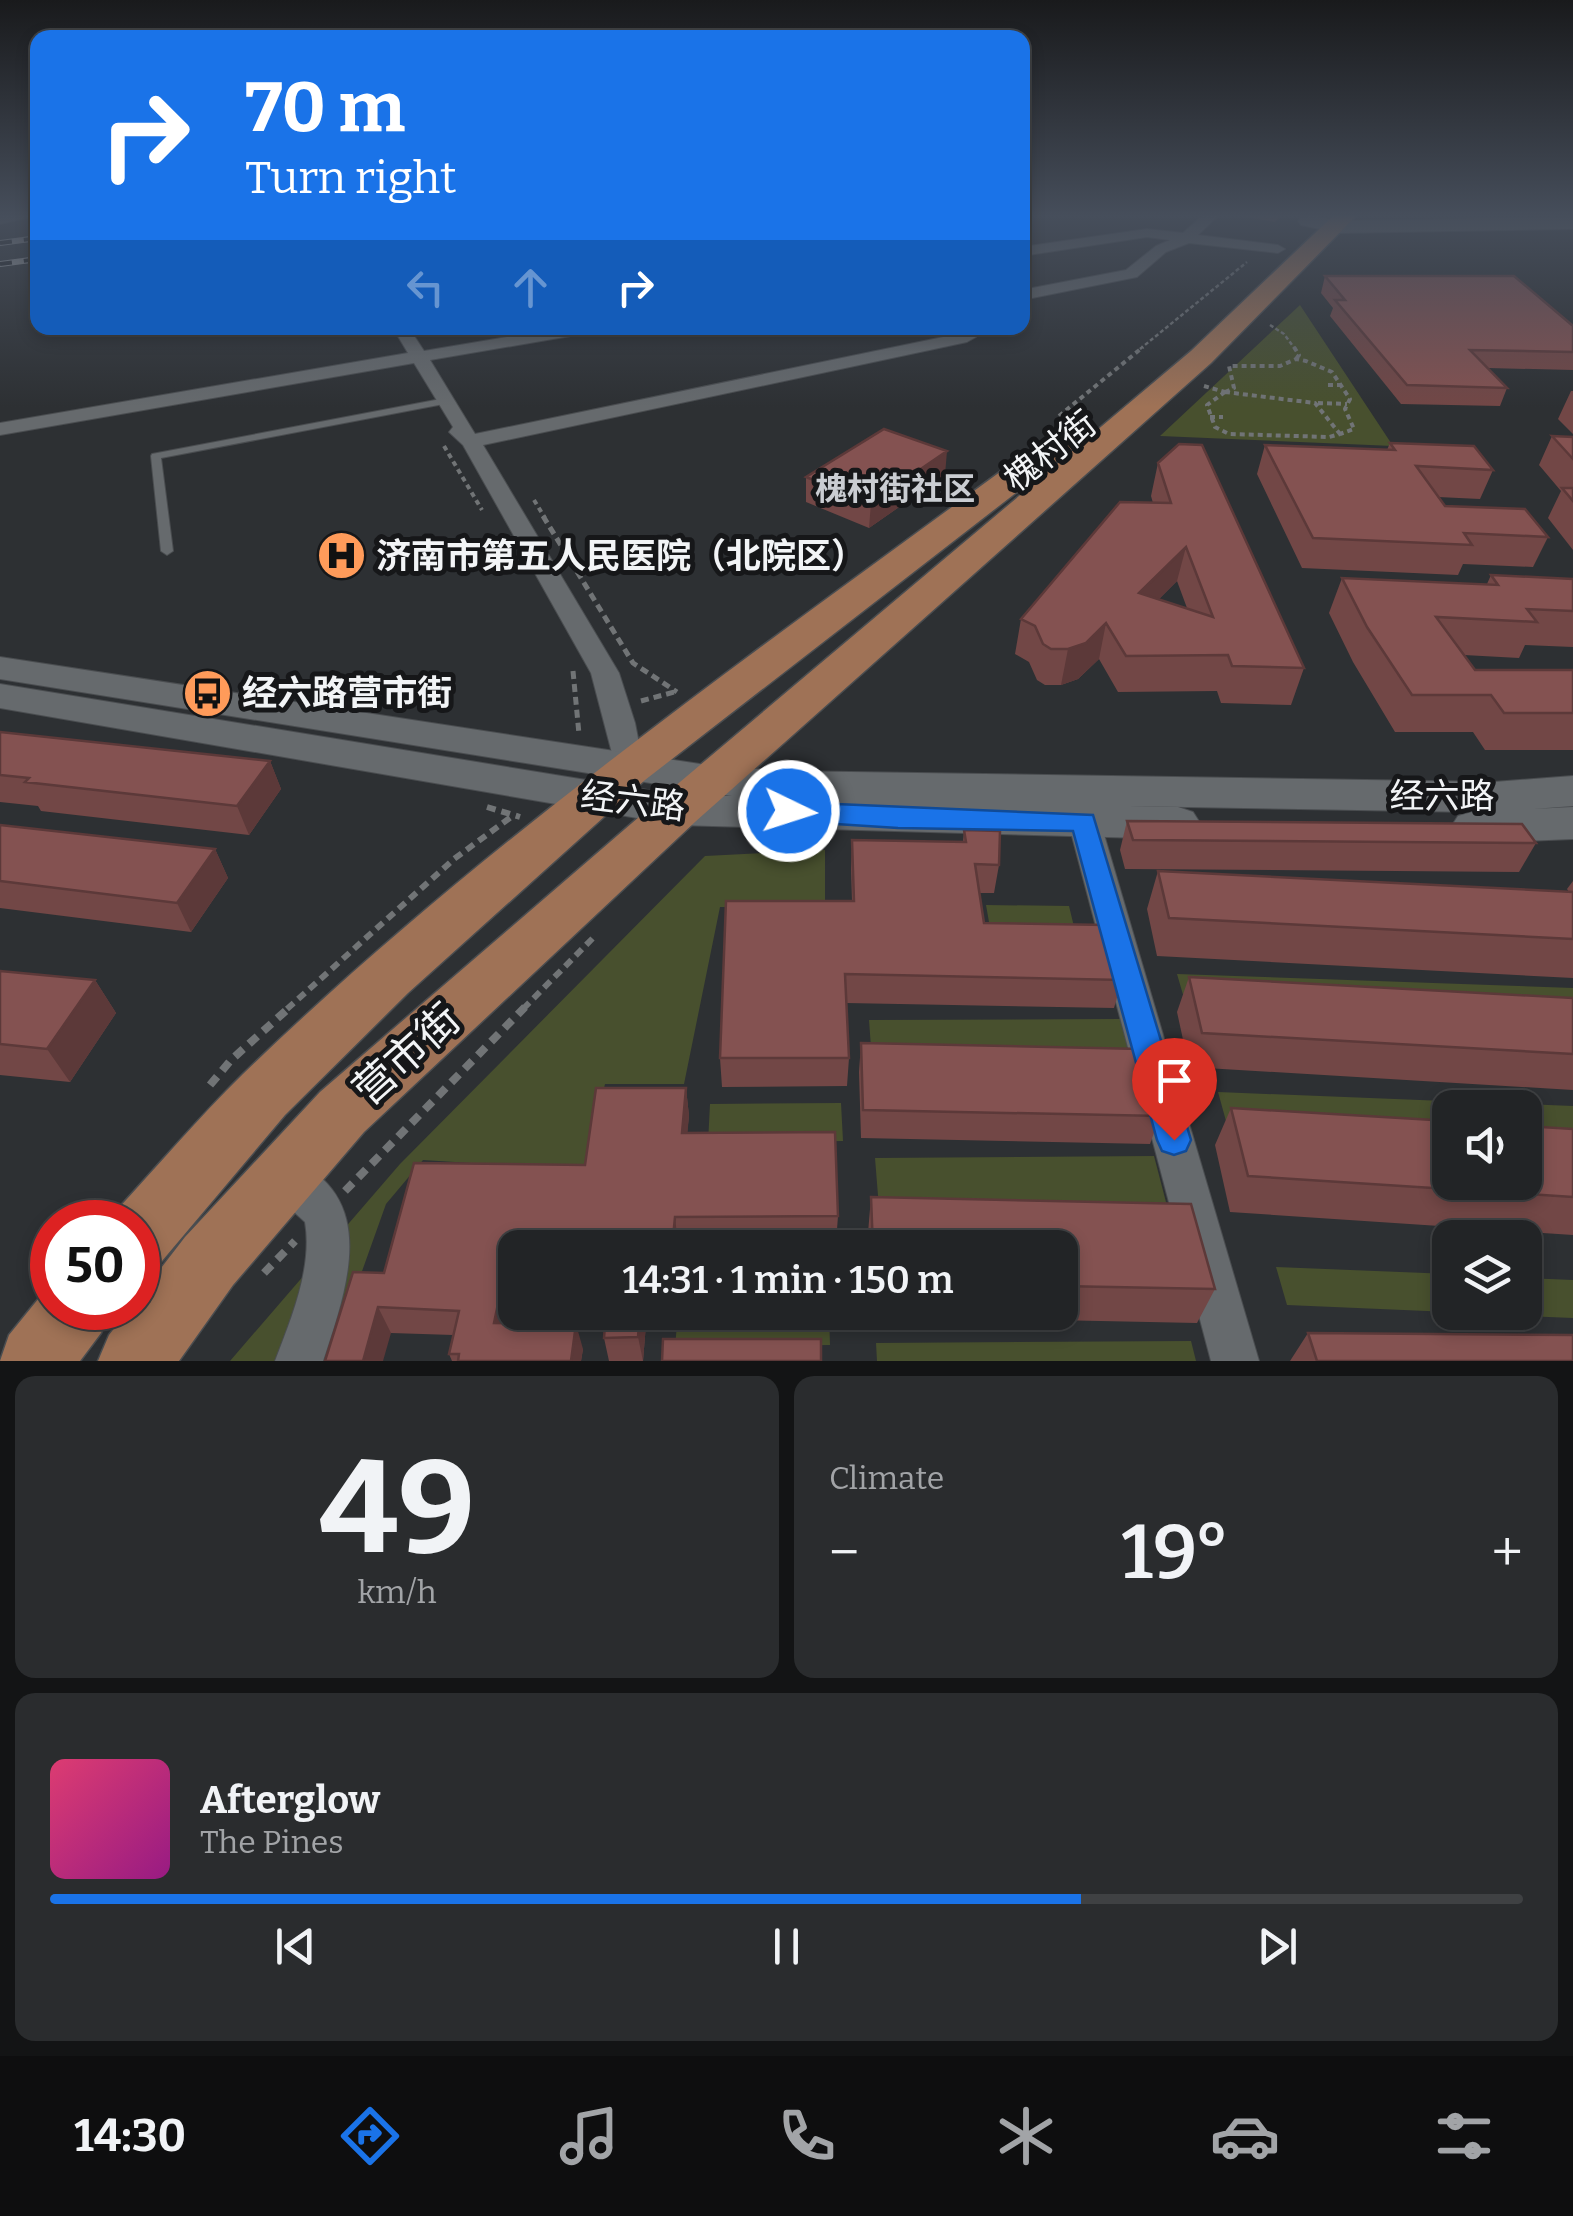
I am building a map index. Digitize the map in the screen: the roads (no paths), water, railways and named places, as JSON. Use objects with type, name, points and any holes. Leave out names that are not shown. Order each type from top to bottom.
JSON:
[{"type":"main road","name":"槐村街","points":[[613,783],[709,706],[988,500],[1170,355],[1251,280]]},
{"type":"main road","name":"槐村街","points":[[695,795],[1201,357],[1274,280]]},
{"type":"main road","name":"经六路","points":[[0,668],[613,783]]},
{"type":"main road","name":"经六路","points":[[0,696],[695,795],[1084,822],[1437,828],[1573,824]]},
{"type":"main road","name":"营市街","points":[[160,1212],[277,1082],[388,977],[613,783]]},
{"type":"main road","name":"经六路","points":[[695,795],[785,786],[1494,797],[1573,792]]},
{"type":"main road","name":"营市街","points":[[135,1361],[209,1261],[342,1112],[695,795]]},
{"type":"main road","points":[[35,1361],[59,1330]]},
{"type":"street","points":[[1030,293],[1103,280]]},
{"type":"street","points":[[405,335],[463,427],[459,432],[471,441],[605,672],[622,724],[613,783]]},
{"type":"street","points":[[0,428],[549,335]]},
{"type":"street","points":[[471,441],[967,337],[965,335]]},
{"type":"street","points":[[1084,822],[1235,1361]]},
{"type":"street","points":[[285,1176],[325,1211],[330,1230],[316,1316],[299,1361]]},
{"type":"lane","points":[[166,551],[156,456],[446,401]]},
{"type":"place","name":"济南市第五人民医院（北院区）","points":[[341,556]]},
{"type":"place","name":"经六路营市街","points":[[207,693]]},
{"type":"district","name":"槐村街社区","points":[[895,489]]}]
